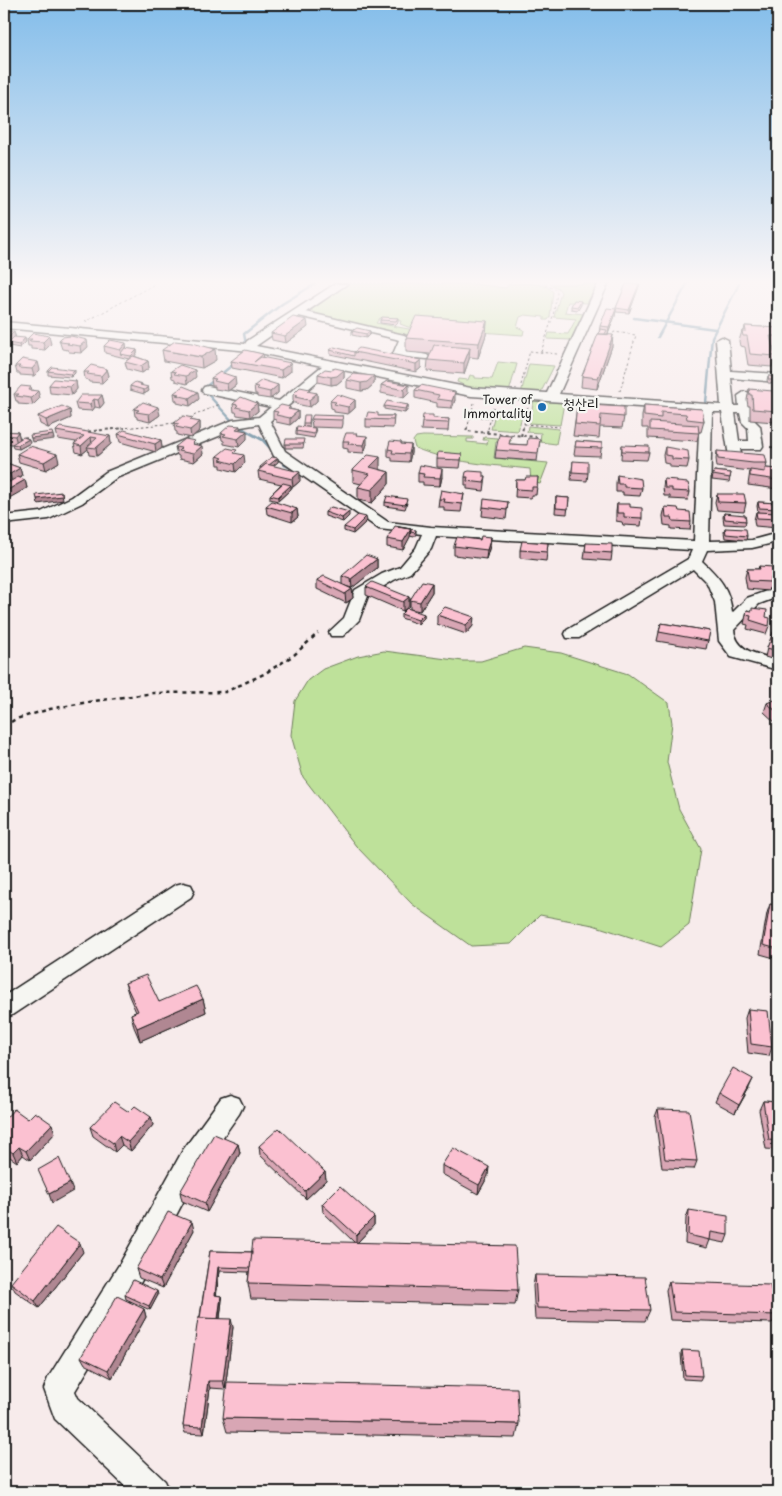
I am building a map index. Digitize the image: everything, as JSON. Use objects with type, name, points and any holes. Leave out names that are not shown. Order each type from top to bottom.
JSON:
[{"type":"street","points":[[279,354],[471,392],[745,410]]},
{"type":"street","points":[[398,354],[423,357]]},
{"type":"street","points":[[724,354],[728,409],[734,449],[756,446],[754,426],[748,422],[744,396],[778,399]]},
{"type":"street","points":[[551,398],[571,355]]},
{"type":"street","points":[[4,520],[44,516],[77,500],[111,475],[238,423],[263,420],[331,364]]},
{"type":"street","points":[[726,374],[778,378]]},
{"type":"street","points":[[208,390],[281,405]]},
{"type":"street","points":[[573,634],[694,562],[701,546],[706,408]]},
{"type":"street","points":[[263,420],[279,453],[384,526],[431,531],[701,546],[752,544],[778,537]]},
{"type":"street","points":[[337,632],[351,620],[362,593],[388,577],[405,570],[424,549],[431,531]]},
{"type":"street","points":[[694,562],[714,580],[723,602],[727,641],[737,653],[778,665]]},
{"type":"street","points":[[725,630],[753,601],[778,592]]},
{"type":"street","points":[[4,1008],[183,891]]},
{"type":"street","points":[[154,1492],[66,1408],[59,1389],[132,1270],[192,1159],[230,1106]]},
{"type":"path","points":[[518,396],[530,354]]},
{"type":"path","points":[[559,354],[571,355]]},
{"type":"path","points":[[617,402],[631,354]]},
{"type":"path","points":[[78,432],[176,423],[227,401],[242,397]]},
{"type":"path","points":[[475,398],[466,431],[537,437]]},
{"type":"path","points":[[487,433],[496,400]]},
{"type":"path","points":[[521,436],[529,402]]},
{"type":"path","points":[[492,412],[526,415]]},
{"type":"path","points":[[470,416],[491,418]]},
{"type":"path","points":[[524,424],[560,427]]},
{"type":"path","points":[[14,438],[37,437]]},
{"type":"path","points":[[4,726],[16,719],[50,709],[94,700],[154,694],[226,692],[264,674],[294,656],[318,633]]},
{"type":"green space","points":[[498,362],[517,364],[509,392],[472,389],[457,382],[458,379],[468,380],[470,375],[475,376],[475,378],[492,379]]},
{"type":"green space","points":[[529,364],[554,366],[540,394],[521,393]]},
{"type":"green space","points":[[534,400],[564,403],[560,425],[529,423]]},
{"type":"green space","points":[[495,414],[522,416],[518,431],[491,429]]},
{"type":"green space","points":[[528,426],[559,429],[556,444],[540,442],[541,433],[527,432]]},
{"type":"green space","points":[[416,437],[473,437],[473,439],[467,439],[467,442],[487,444],[488,440],[483,440],[484,437],[511,439],[511,441],[496,442],[494,458],[548,463],[540,484],[531,482],[530,469],[457,460],[415,448],[413,441]]},
{"type":"green space","points":[[524,648],[561,653],[628,674],[669,703],[672,723],[667,762],[679,809],[701,849],[689,925],[661,947],[593,925],[540,915],[511,944],[471,946],[412,904],[356,846],[303,777],[291,735],[295,701],[308,680],[323,669],[358,656],[384,651],[463,661],[481,661]]},
{"type":"building","points":[[183,354],[207,354],[201,357]]},
{"type":"building","points":[[240,354],[262,354],[254,362],[261,357],[291,363],[281,370],[231,361]]},
{"type":"building","points":[[363,354],[389,354],[421,360],[416,364]]},
{"type":"building","points":[[430,354],[468,354],[464,363],[428,360]]},
{"type":"building","points":[[590,354],[606,354],[598,378],[582,376]]},
{"type":"building","points":[[750,354],[774,354],[775,356]]},
{"type":"building","points":[[133,356],[148,361],[141,366],[125,362]]},
{"type":"building","points":[[22,359],[38,362],[32,369],[15,366]]},
{"type":"building","points":[[91,365],[107,369],[101,376],[84,372]]},
{"type":"building","points":[[180,365],[195,370],[186,376],[174,374],[176,372],[171,371]]},
{"type":"building","points":[[52,367],[75,370],[70,374],[48,371]]},
{"type":"building","points":[[335,368],[344,370],[337,376],[331,377],[318,374],[325,369],[332,370]]},
{"type":"building","points":[[220,372],[235,377],[227,384],[214,381],[216,379],[211,378]]},
{"type":"building","points":[[354,374],[374,376],[367,382],[361,383],[347,380]]},
{"type":"building","points":[[768,376],[778,377],[778,380],[769,380]]},
{"type":"building","points":[[54,379],[76,381],[70,387],[49,385]]},
{"type":"building","points":[[262,380],[278,385],[270,392],[257,389],[259,387],[254,386]]},
{"type":"building","points":[[387,381],[409,385],[404,390],[381,385]]},
{"type":"building","points":[[135,382],[148,387],[144,390],[130,386]]},
{"type":"building","points":[[421,385],[455,392],[452,401],[437,399],[439,395],[415,390]]},
{"type":"building","points":[[21,386],[31,387],[29,390],[38,391],[31,398],[16,396],[19,394],[14,394]]},
{"type":"building","points":[[183,386],[198,392],[189,398],[174,393]]},
{"type":"building","points":[[300,387],[317,393],[309,400],[295,397],[298,395],[293,394]]},
{"type":"building","points":[[749,389],[773,391],[773,394],[778,394],[777,411],[753,409],[752,395],[750,395]]},
{"type":"building","points":[[337,394],[355,400],[348,407],[334,404],[336,402],[330,401]]},
{"type":"building","points":[[81,395],[102,395],[98,400],[94,399],[90,404],[75,403]]},
{"type":"building","points":[[241,397],[257,403],[249,410],[236,407],[238,405],[233,404]]},
{"type":"building","points":[[387,401],[408,405],[405,409],[384,406]]},
{"type":"building","points":[[143,402],[158,407],[149,414],[136,412],[139,410],[134,409]]},
{"type":"building","points":[[281,405],[298,411],[290,418],[276,415],[278,412],[273,411]]},
{"type":"building","points":[[589,405],[624,407],[624,417],[601,415],[600,426],[575,424],[577,406],[589,407]]},
{"type":"building","points":[[644,405],[702,409],[704,421],[687,419],[686,414],[661,412],[661,418],[644,416]]},
{"type":"building","points":[[62,406],[70,410],[46,420],[38,416]]},
{"type":"building","points":[[368,412],[378,413],[378,416],[394,416],[393,420],[366,419]]},
{"type":"building","points":[[304,415],[310,415],[309,423],[303,423]]},
{"type":"building","points":[[313,415],[343,416],[342,420],[311,419]]},
{"type":"building","points":[[423,415],[433,415],[433,418],[449,419],[448,423],[422,422]]},
{"type":"building","points":[[183,416],[200,422],[190,430],[176,427],[179,424],[174,423]]},
{"type":"building","points":[[650,422],[698,425],[699,433],[650,430]]},
{"type":"building","points":[[230,425],[240,426],[236,429],[247,431],[238,439],[223,436],[226,434],[221,433]]},
{"type":"building","points":[[297,426],[315,428],[314,434],[296,431]]},
{"type":"building","points":[[60,427],[110,436],[96,448],[87,447],[97,438],[91,437],[81,446],[74,444],[84,436],[56,431]]},
{"type":"building","points":[[124,430],[161,440],[155,444],[118,434]]},
{"type":"building","points":[[4,431],[18,432],[15,436],[4,435]]},
{"type":"building","points":[[52,432],[53,435],[31,438],[30,435]]},
{"type":"building","points":[[346,433],[357,433],[356,435],[367,436],[364,445],[348,444],[349,441],[343,441]]},
{"type":"building","points":[[499,435],[511,436],[509,444],[527,445],[528,438],[540,439],[538,453],[496,450]]},
{"type":"building","points":[[23,437],[29,439],[18,445],[12,444]]},
{"type":"building","points":[[185,439],[195,441],[192,444],[202,446],[193,454],[178,451],[181,448],[175,447]]},
{"type":"building","points":[[286,439],[304,439],[303,444],[285,444]]},
{"type":"building","points":[[390,441],[411,445],[409,454],[392,453],[393,450],[388,449]]},
{"type":"building","points":[[576,441],[602,443],[602,448],[575,447]]},
{"type":"building","points":[[622,445],[649,446],[649,452],[622,451]]},
{"type":"building","points":[[30,446],[57,454],[44,462],[17,454]]},
{"type":"building","points":[[665,447],[688,451],[689,460],[672,459],[672,456],[665,455]]},
{"type":"building","points":[[227,448],[237,450],[234,453],[244,455],[235,464],[220,460],[223,458],[217,456]]},
{"type":"building","points":[[717,451],[765,455],[767,463],[718,459]]},
{"type":"building","points":[[438,452],[462,454],[461,460],[437,459]]},
{"type":"building","points":[[368,455],[380,457],[370,467],[389,472],[372,490],[358,487],[370,474],[353,470]]},
{"type":"building","points":[[272,457],[278,458],[269,465],[266,464],[260,467]]},
{"type":"building","points":[[573,461],[588,462],[588,473],[572,472]]},
{"type":"building","points":[[4,462],[20,468],[10,474],[4,472]]},
{"type":"building","points":[[266,464],[300,472],[292,479],[258,471]]},
{"type":"building","points":[[420,465],[442,469],[440,478],[423,477],[424,474],[418,473]]},
{"type":"building","points":[[765,468],[778,469],[778,480],[750,476],[750,470],[765,472]]},
{"type":"building","points":[[714,471],[731,473],[730,478],[713,475]]},
{"type":"building","points":[[466,472],[483,472],[483,476],[486,476],[484,483],[467,481],[468,477],[465,477]]},
{"type":"building","points":[[617,475],[641,479],[642,488],[624,487],[624,484],[618,484]]},
{"type":"building","points":[[18,477],[25,480],[4,492],[4,485]]},
{"type":"building","points":[[526,477],[538,477],[537,487],[532,487],[532,490],[516,489],[516,480],[525,480]]},
{"type":"building","points":[[664,479],[688,483],[690,492],[672,491],[672,488],[665,488]]},
{"type":"building","points":[[283,483],[291,485],[278,497],[270,495]]},
{"type":"building","points":[[441,490],[464,494],[462,504],[444,502],[445,499],[439,499]]},
{"type":"building","points":[[62,492],[62,496],[37,499],[36,495]]},
{"type":"building","points":[[717,494],[744,494],[746,503],[718,502]]},
{"type":"building","points":[[387,496],[407,499],[405,505],[385,502]]},
{"type":"building","points":[[556,497],[569,498],[568,509],[556,508]]},
{"type":"building","points":[[484,499],[508,502],[507,510],[483,507]]},
{"type":"building","points":[[272,501],[297,509],[292,513],[266,506]]},
{"type":"building","points":[[758,502],[778,503],[778,509],[759,508]]},
{"type":"building","points":[[617,504],[630,504],[630,507],[642,508],[642,518],[624,517],[624,513],[617,513]]},
{"type":"building","points":[[331,507],[349,512],[342,518],[325,512]]},
{"type":"building","points":[[665,507],[678,508],[679,511],[690,512],[691,522],[673,521],[672,517],[666,517]]},
{"type":"building","points":[[756,512],[778,513],[778,519],[757,518]]},
{"type":"building","points":[[724,513],[745,515],[746,521],[725,519]]},
{"type":"building","points":[[358,515],[366,517],[353,530],[344,527]]},
{"type":"building","points":[[395,526],[411,529],[403,542],[387,539]]},
{"type":"building","points":[[725,528],[746,529],[747,536],[726,534]]},
{"type":"building","points":[[481,536],[491,537],[487,550],[454,546],[457,537],[480,540]]},
{"type":"building","points":[[522,541],[548,543],[547,552],[520,550]]},
{"type":"building","points":[[586,543],[612,544],[612,553],[585,551]]},
{"type":"building","points":[[366,555],[377,559],[351,579],[342,576]]},
{"type":"building","points":[[759,566],[773,567],[776,579],[770,579],[770,582],[749,581],[747,569],[760,569]]},
{"type":"building","points":[[324,576],[352,589],[345,594],[317,580]]},
{"type":"building","points":[[422,581],[432,583],[420,602],[410,600]]},
{"type":"building","points":[[372,582],[409,597],[403,602],[366,587]]},
{"type":"building","points":[[445,607],[474,617],[466,625],[437,615]]},
{"type":"building","points":[[407,608],[424,614],[418,620],[401,614]]},
{"type":"building","points":[[752,608],[767,610],[766,617],[770,618],[769,626],[750,620],[751,616],[746,615],[747,610],[752,611]]},
{"type":"building","points":[[778,620],[778,651],[767,648]]},
{"type":"building","points":[[661,623],[710,631],[708,641],[659,632]]},
{"type":"building","points":[[778,700],[778,713],[767,703]]},
{"type":"building","points":[[770,904],[778,906],[778,949],[763,945]]},
{"type":"building","points":[[4,952],[9,954],[4,959]]},
{"type":"building","points":[[146,975],[159,1002],[196,986],[203,999],[137,1028],[131,1014],[138,1011],[125,983]]},
{"type":"building","points":[[748,1009],[768,1011],[772,1047],[751,1044]]},
{"type":"building","points":[[733,1068],[753,1079],[739,1105],[719,1093]]},
{"type":"building","points":[[763,1101],[778,1102],[778,1141],[769,1140]]},
{"type":"building","points":[[114,1102],[129,1112],[135,1106],[151,1117],[128,1142],[119,1136],[113,1143],[90,1127]]},
{"type":"building","points":[[14,1109],[28,1119],[35,1112],[52,1124],[26,1151],[19,1147],[13,1153],[4,1147],[4,1120]]},
{"type":"building","points":[[658,1109],[689,1110],[697,1161],[665,1159]]},
{"type":"building","points":[[279,1128],[325,1172],[305,1191],[259,1146]]},
{"type":"building","points":[[214,1134],[238,1144],[205,1203],[180,1192]]},
{"type":"building","points":[[453,1148],[489,1167],[479,1185],[442,1165]]},
{"type":"building","points":[[59,1158],[70,1183],[49,1194],[38,1170]]},
{"type":"building","points":[[340,1186],[374,1217],[356,1235],[322,1204]]},
{"type":"building","points":[[689,1210],[728,1216],[728,1235],[711,1232],[710,1240],[688,1235]]},
{"type":"building","points":[[168,1212],[192,1222],[160,1280],[136,1269]]},
{"type":"building","points":[[56,1227],[80,1243],[35,1301],[11,1283]]},
{"type":"building","points":[[253,1240],[515,1246],[518,1290],[248,1283]]},
{"type":"building","points":[[210,1251],[252,1252],[250,1268],[218,1267],[215,1295],[221,1296],[218,1319],[200,1318]]},
{"type":"building","points":[[535,1275],[645,1277],[650,1310],[537,1308]]},
{"type":"building","points":[[133,1280],[157,1291],[149,1306],[125,1295]]},
{"type":"building","points":[[669,1282],[770,1285],[777,1315],[674,1312]]},
{"type":"building","points":[[117,1296],[144,1309],[108,1370],[81,1357]]},
{"type":"building","points":[[198,1318],[231,1319],[223,1381],[208,1381],[202,1427],[183,1426]]},
{"type":"building","points":[[682,1350],[699,1351],[702,1376],[685,1375]]},
{"type":"building","points":[[227,1382],[517,1388],[519,1424],[223,1418]]},
{"type":"waterway","points":[[706,403],[710,354]]},
{"type":"waterway","points":[[234,423],[203,389],[236,362]]},
{"type":"waterway","points":[[238,426],[244,429]]},
{"type":"waterway","points":[[241,428],[263,440],[273,451]]},
{"type":"waterway","points":[[280,459],[285,465],[296,470]]},
{"type":"place","name":"Tower of Immortality","points":[[542,407]]},
{"type":"district","name":"청산리","points":[[581,404]]}]
